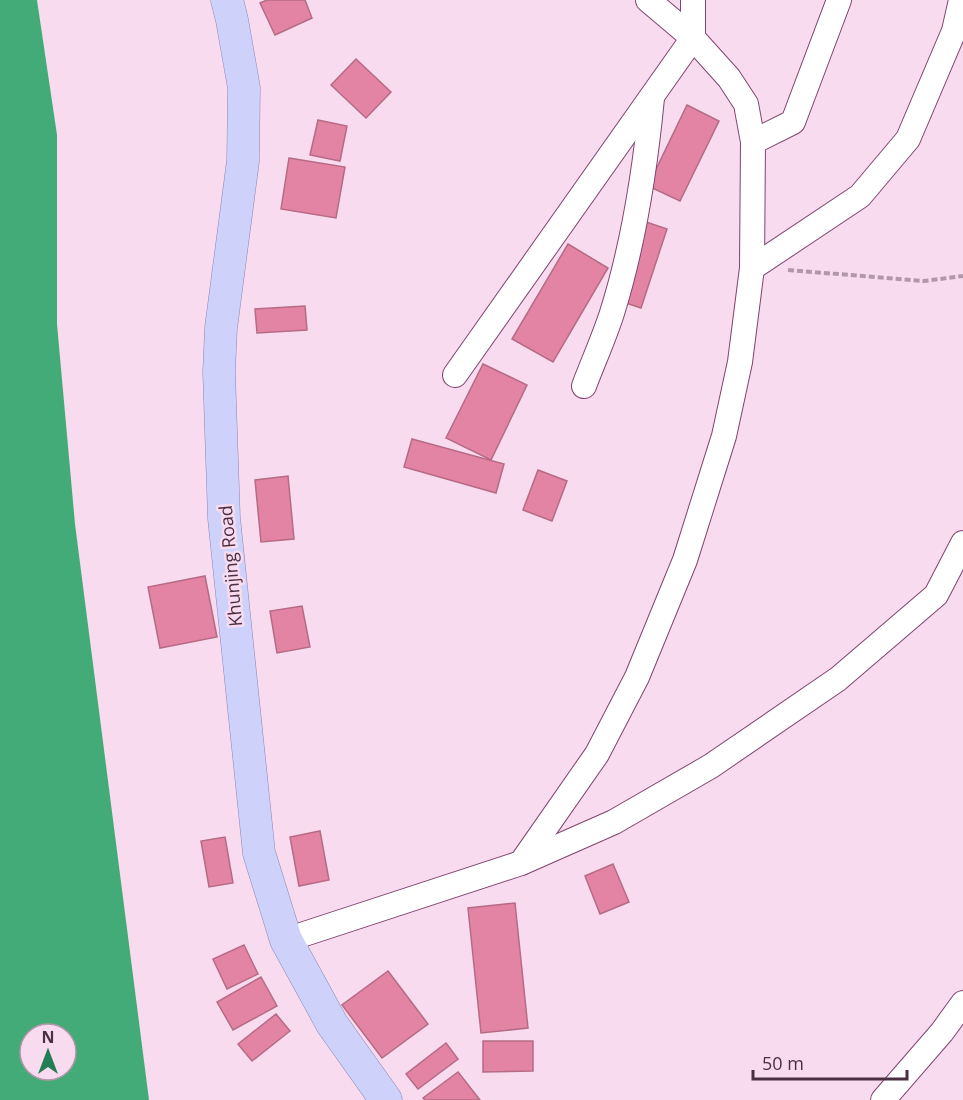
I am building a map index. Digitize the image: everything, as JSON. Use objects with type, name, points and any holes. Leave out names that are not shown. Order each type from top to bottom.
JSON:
[{"type":"main road","name":"Khunjing Road","points":[[227,0],[244,88],[243,161],[221,328],[224,518],[259,853],[286,940],[332,1024],[386,1100]]},
{"type":"street","points":[[521,863],[597,754],[637,677],[686,560],[724,436],[740,362],[752,267],[753,142],[746,104],[729,78],[693,38],[648,0]]},
{"type":"street","points":[[455,375],[693,38],[693,0]]},
{"type":"street","points":[[753,142],[793,122],[839,0]]},
{"type":"street","points":[[752,267],[860,196],[908,139],[954,31],[961,0]]},
{"type":"street","points":[[584,386],[611,315],[630,244],[646,163],[652,96]]},
{"type":"street","points":[[286,940],[521,863],[624,816],[711,766],[838,680],[936,595],[963,543]]},
{"type":"street","points":[[883,1100],[963,1004]]},
{"type":"path","points":[[752,267],[924,281],[963,276]]},
{"type":"shaded area","points":[[0,0],[37,0],[57,135],[57,324],[75,524],[149,1100],[0,1100]]},
{"type":"building","points":[[267,0],[305,0],[312,18],[275,35],[260,3]]},
{"type":"building","points":[[356,59],[391,92],[366,118],[331,85]]},
{"type":"building","points":[[687,105],[719,121],[680,201],[648,186]]},
{"type":"building","points":[[318,120],[347,126],[340,161],[310,155]]},
{"type":"building","points":[[289,158],[345,167],[336,218],[281,209]]},
{"type":"building","points":[[646,222],[667,229],[641,308],[620,301]]},
{"type":"building","points":[[568,244],[608,268],[553,362],[512,339]]},
{"type":"building","points":[[305,306],[307,330],[257,333],[255,309]]},
{"type":"building","points":[[483,364],[527,385],[491,460],[446,438]]},
{"type":"building","points":[[412,439],[504,464],[496,493],[404,467]]},
{"type":"building","points":[[538,470],[567,481],[552,521],[523,510]]},
{"type":"building","points":[[288,476],[294,539],[261,542],[255,480]]},
{"type":"building","points":[[205,576],[217,637],[160,648],[148,587]]},
{"type":"building","points":[[302,606],[310,647],[277,653],[270,611]]},
{"type":"building","points":[[320,831],[329,880],[299,886],[290,837]]},
{"type":"building","points":[[225,837],[233,883],[209,887],[201,841]]},
{"type":"building","points":[[613,864],[629,902],[600,914],[585,876]]},
{"type":"building","points":[[515,903],[528,1028],[481,1033],[468,908]]},
{"type":"building","points":[[244,945],[258,974],[227,989],[213,959]]},
{"type":"building","points":[[388,971],[428,1024],[382,1058],[342,1005]]},
{"type":"building","points":[[261,977],[277,1006],[233,1030],[217,1002]]},
{"type":"building","points":[[276,1014],[290,1031],[252,1061],[238,1044]]},
{"type":"building","points":[[483,1041],[533,1041],[533,1071],[483,1072]]},
{"type":"building","points":[[446,1043],[458,1059],[418,1089],[406,1074]]},
{"type":"building","points":[[458,1072],[480,1100],[425,1100],[423,1098]]}]
